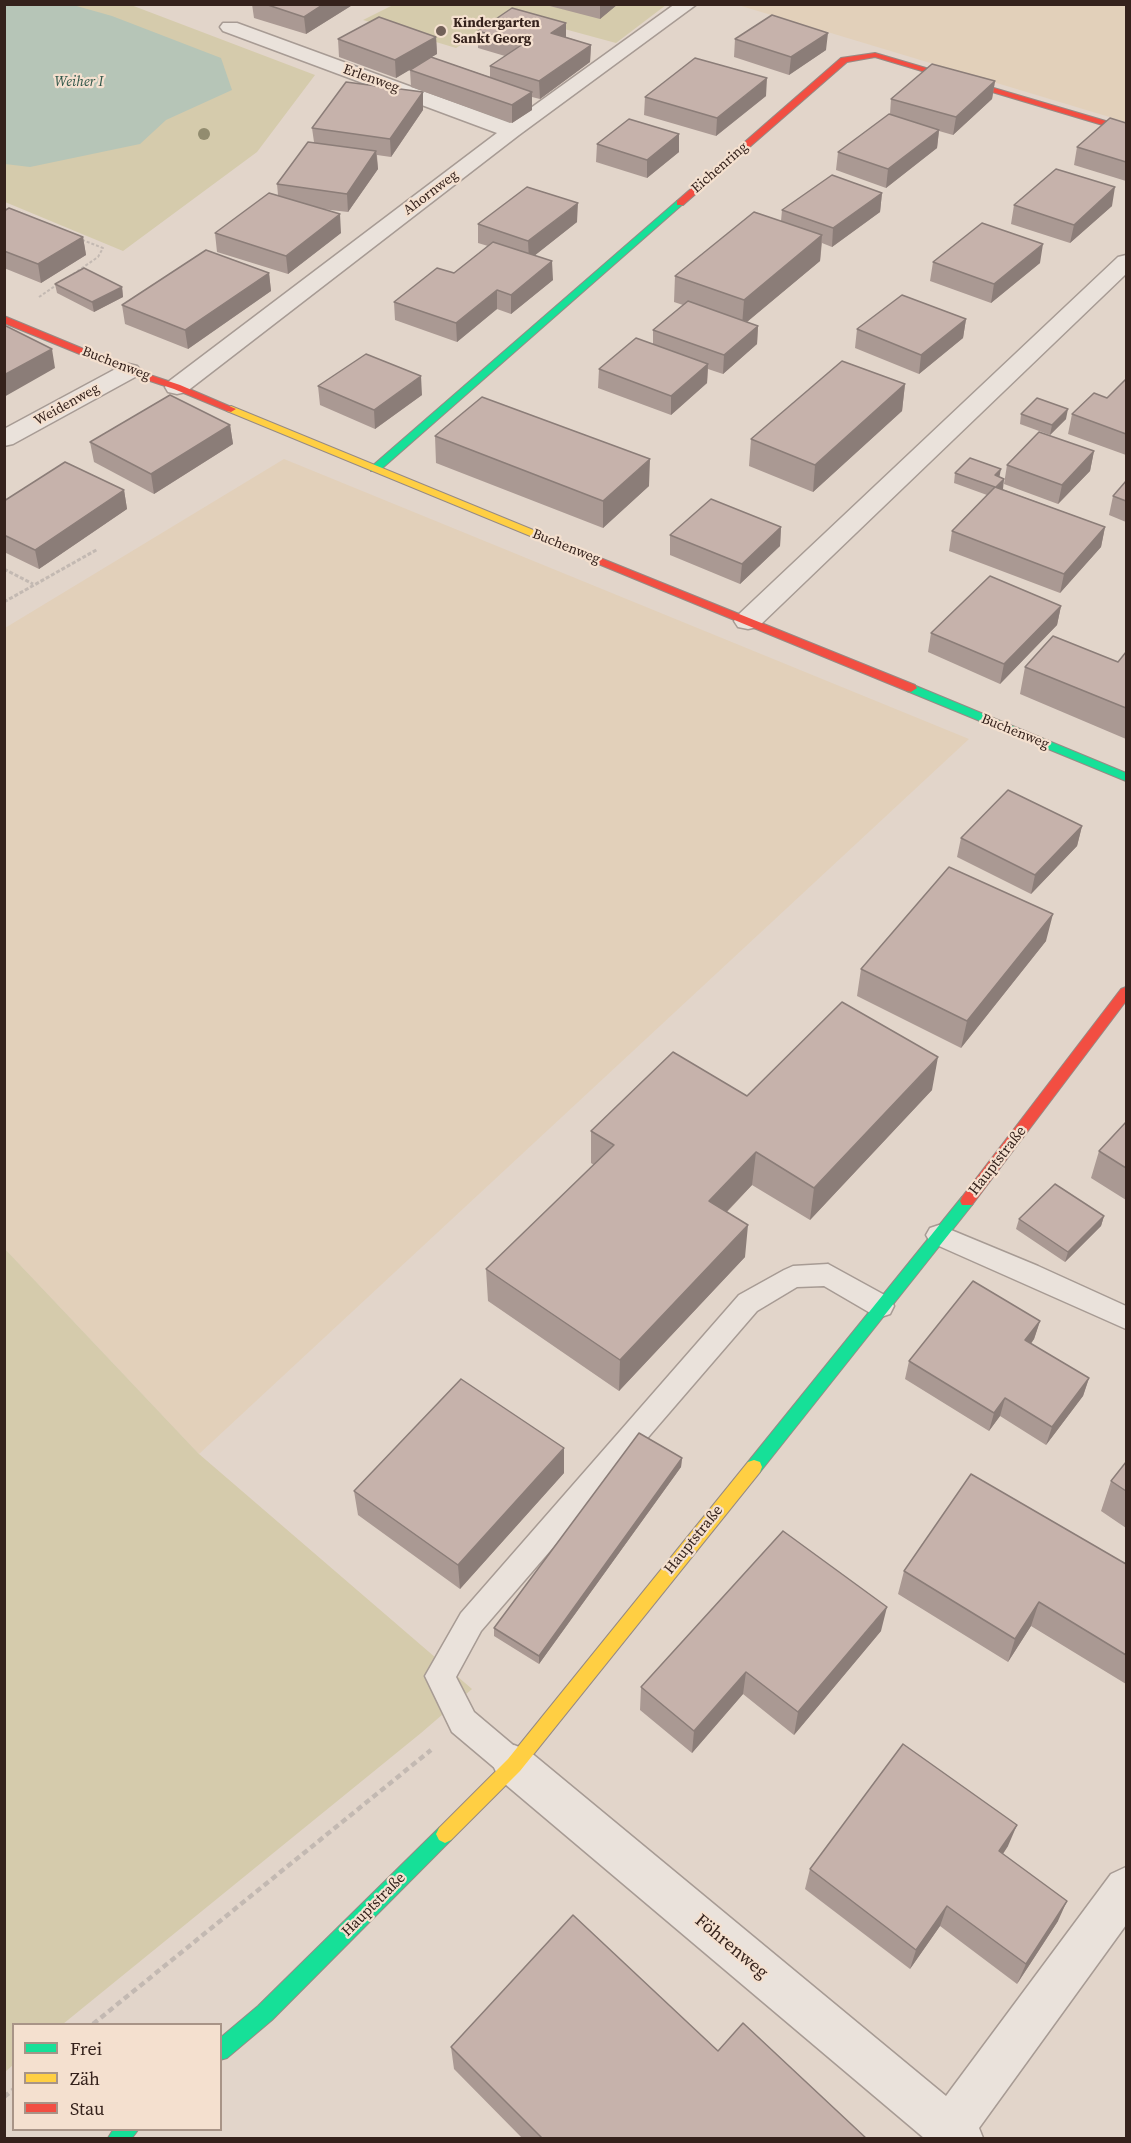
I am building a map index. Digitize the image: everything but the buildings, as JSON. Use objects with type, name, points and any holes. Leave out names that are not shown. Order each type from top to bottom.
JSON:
[{"type":"street","name":"Ahornweg","points":[[177,387],[512,131],[688,4]]},
{"type":"street","name":"Erlenweg","points":[[230,27],[512,131]]},
{"type":"street","name":"Eichenring","points":[[375,470],[844,60],[874,55],[1126,130]]},
{"type":"street","points":[[748,621],[1126,262]]},
{"type":"street","name":"Buchenweg","points":[[5,319],[129,371],[177,387],[1126,777]]},
{"type":"street","name":"Weidenweg","points":[[4,439],[129,371]]},
{"type":"street","name":"Hauptstraße","points":[[222,2049],[265,2013],[514,1765],[995,1167],[1126,992]]},
{"type":"street","name":"Föhrenweg","points":[[514,1765],[955,2134],[1126,1889]]},
{"type":"lane","points":[[939,1235],[1126,1318]]},
{"type":"lane","points":[[514,1765],[463,1722],[440,1676],[471,1622],[748,1303],[793,1277],[828,1275],[881,1306]]},
{"type":"path","points":[[5,319],[98,257],[103,248],[70,235]]},
{"type":"path","points":[[4,602],[98,549]]},
{"type":"path","points":[[4,569],[33,584]]},
{"type":"path","points":[[95,2023],[433,1749],[443,1751]]},
{"type":"shaded area","points":[[4,5],[131,5],[315,75],[257,152],[123,251],[5,202]]},
{"type":"shaded area","name":"Kindergarten Sankt Georg","points":[[393,5],[666,5],[616,43],[509,14],[456,48],[363,20]]},
{"type":"shaded area","points":[[738,5],[1126,5],[1126,122]]},
{"type":"shaded area","points":[[284,459],[969,739],[199,1454],[5,1249],[5,628]]},
{"type":"shaded area","points":[[5,1249],[199,1454],[472,1689],[64,2023],[12,2023],[12,2066],[5,2072]]},
{"type":"water","name":"Weiher I","points":[[5,4],[73,5],[112,16],[221,58],[232,90],[166,120],[140,144],[30,167],[5,164]]},
{"type":"traffic: fast","points":[[375,469],[680,203]]},
{"type":"traffic: fast","points":[[911,688],[1126,777]]},
{"type":"traffic: fast","points":[[754,1467],[967,1201]]},
{"type":"traffic: fast","points":[[222,2049],[265,2013],[445,1834]]},
{"type":"traffic: fast","points":[[117,2138],[127,2131]]},
{"type":"traffic: slow","points":[[231,409],[578,552]]},
{"type":"traffic: slow","points":[[445,1834],[514,1765],[754,1467]]},
{"type":"traffic: jam","points":[[680,203],[844,60],[875,55],[1126,130]]},
{"type":"traffic: jam","points":[[4,319],[129,371],[231,409]]},
{"type":"traffic: jam","points":[[578,552],[911,688]]},
{"type":"traffic: jam","points":[[967,1201],[1126,992]]},
{"type":"place","name":"Kindergarten Sankt Georg","points":[[441,31]]}]
